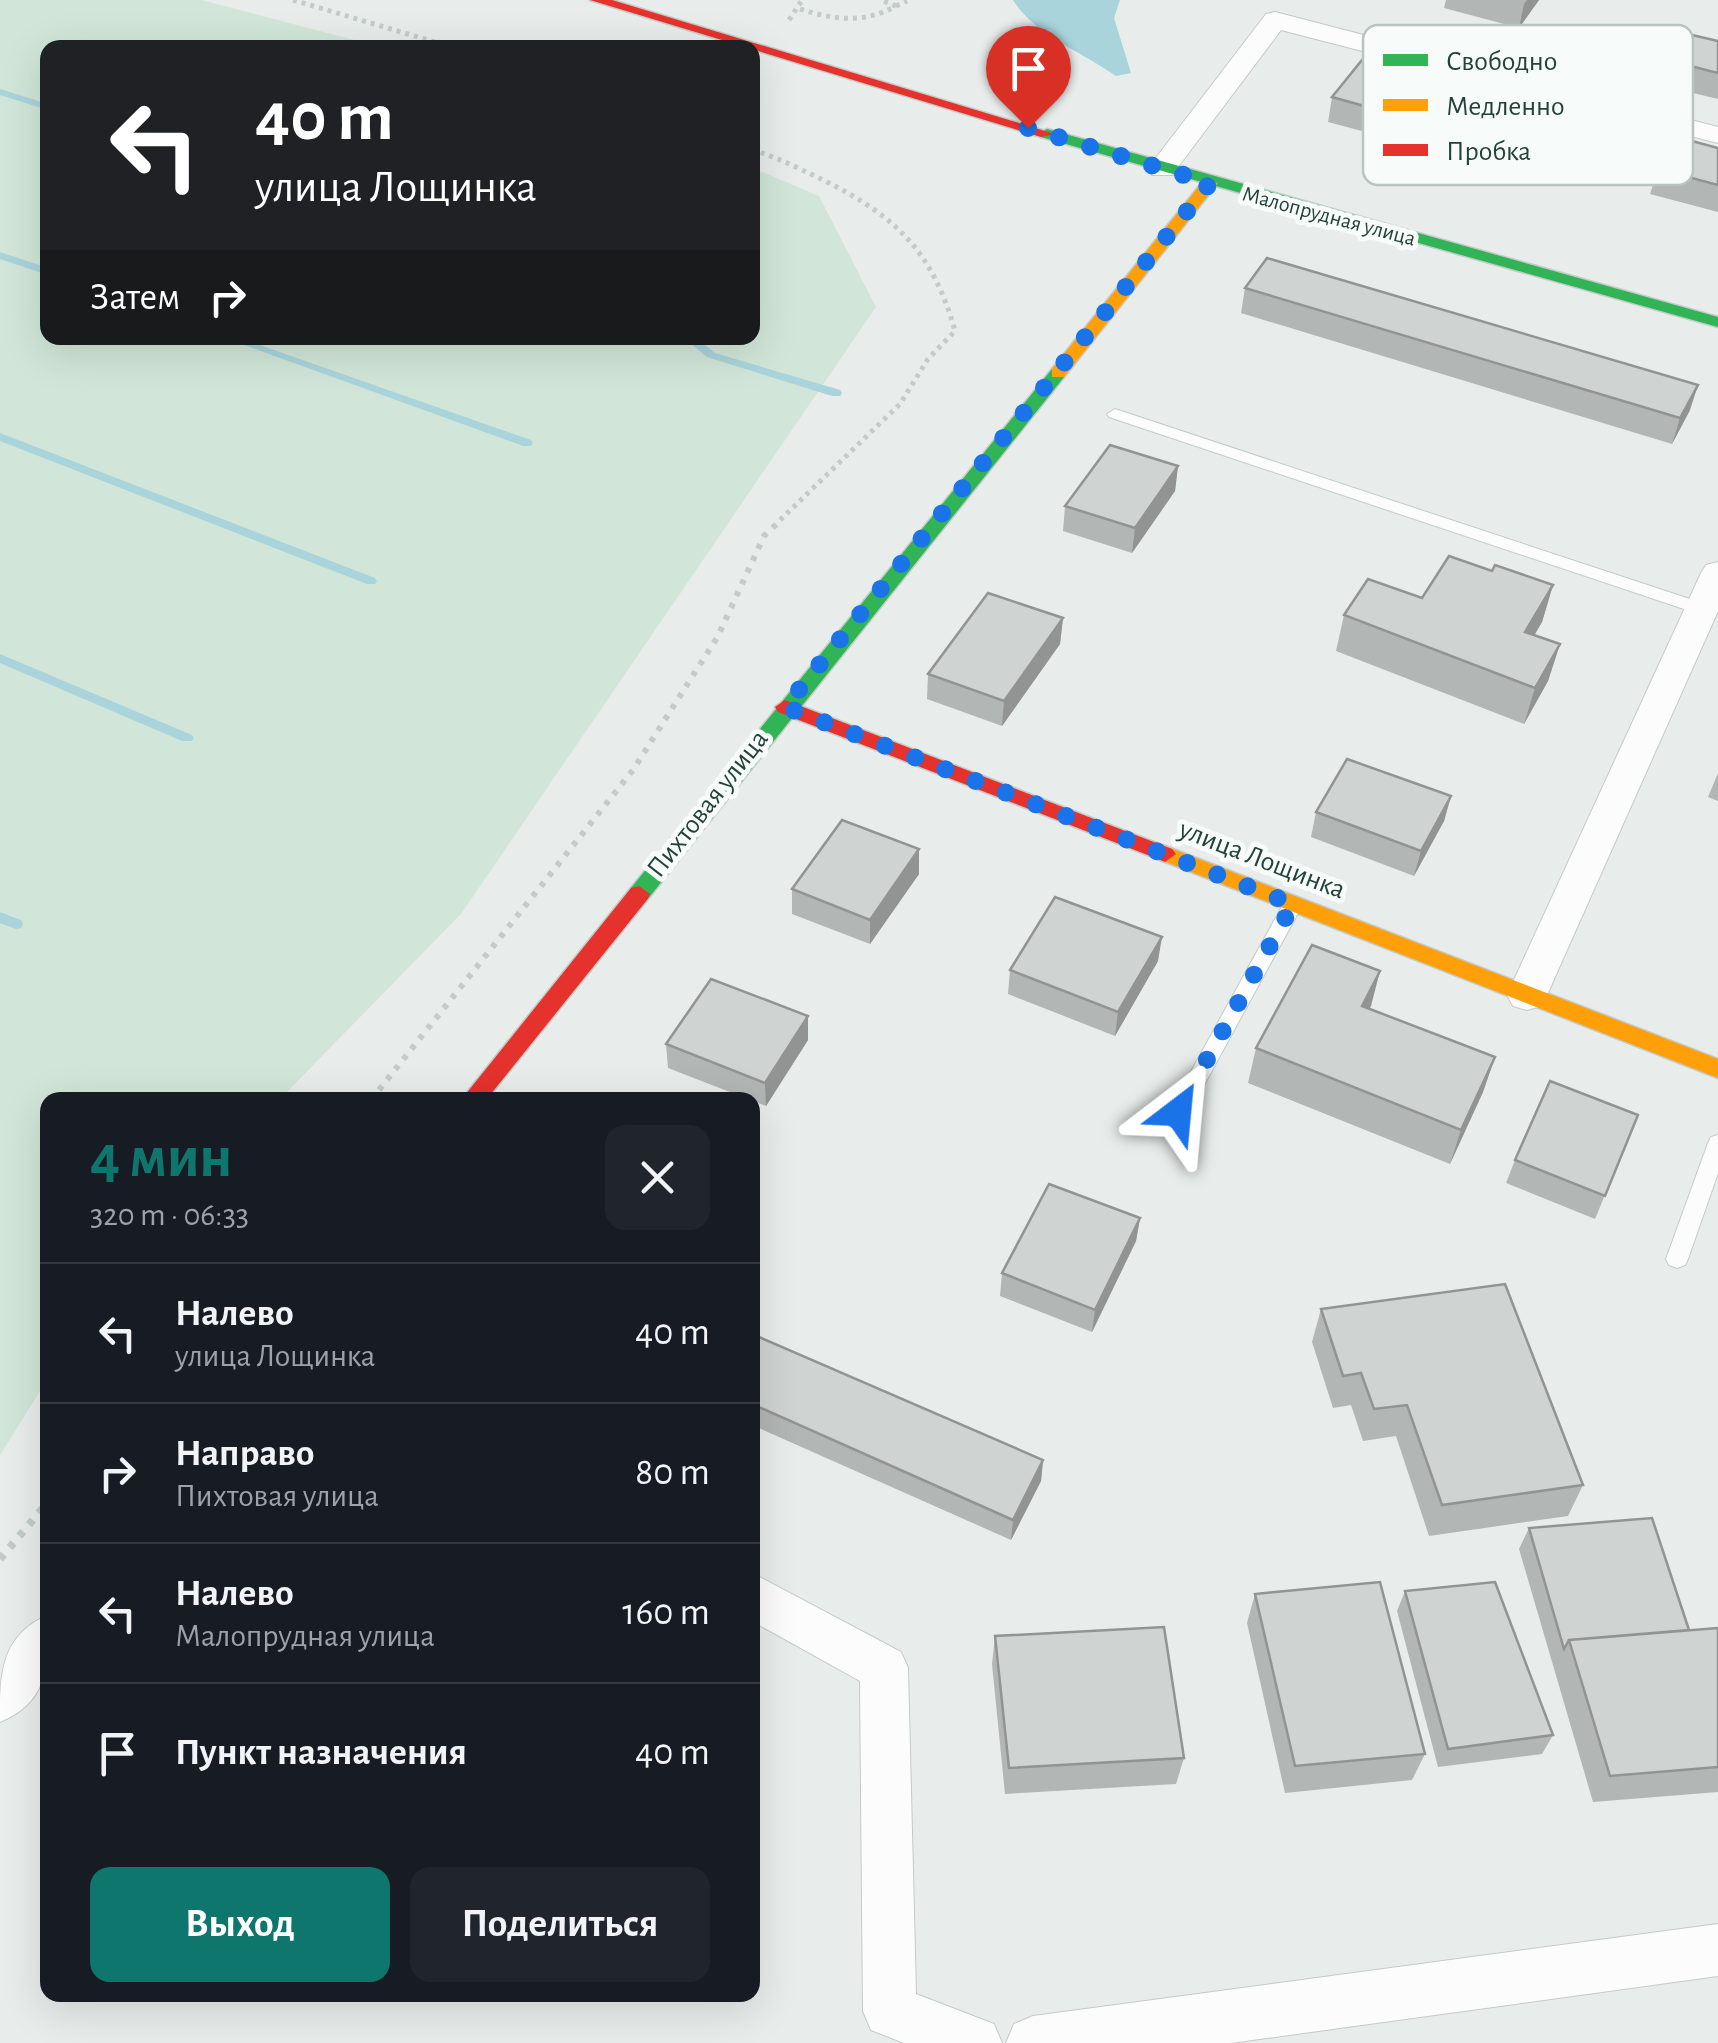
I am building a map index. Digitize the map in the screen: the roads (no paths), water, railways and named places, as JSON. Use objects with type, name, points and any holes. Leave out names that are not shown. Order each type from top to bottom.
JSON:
[{"type":"street","name":"Малопрудная улица","points":[[597,0],[731,40]]},
{"type":"street","points":[[1162,169],[1275,20],[1363,43]]},
{"type":"street","name":"Малопрудная улица","points":[[760,49],[1210,183],[1718,322]]},
{"type":"street","points":[[1693,129],[1718,135]]},
{"type":"street","name":"Пихтовая улица","points":[[480,1092],[785,707],[1210,183]]},
{"type":"street","points":[[1527,995],[1718,573]]},
{"type":"street","name":"улица Лощинка","points":[[785,707],[1718,1069]]},
{"type":"street","points":[[760,1599],[884,1668],[890,2011],[975,2043]]},
{"type":"street","points":[[0,1698],[40,1648]]},
{"type":"street","points":[[1033,2043],[1718,1950]]},
{"type":"lane","points":[[1116,414],[1702,609]]},
{"type":"lane","points":[[1178,1112],[1293,904]]},
{"type":"lane","points":[[1677,1260],[1718,1143]]},
{"type":"water","points":[[1013,0],[1120,0],[1114,18],[1131,73],[1116,76],[1060,42],[1034,24]]},
{"type":"waterway","points":[[0,92],[40,104]]},
{"type":"waterway","points":[[0,255],[40,269]]},
{"type":"waterway","points":[[251,345],[527,443]]},
{"type":"waterway","points":[[699,345],[711,355],[836,393]]},
{"type":"waterway","points":[[0,437],[371,581]]},
{"type":"waterway","points":[[0,658],[187,738]]},
{"type":"waterway","points":[[0,917],[16,924]]}]
